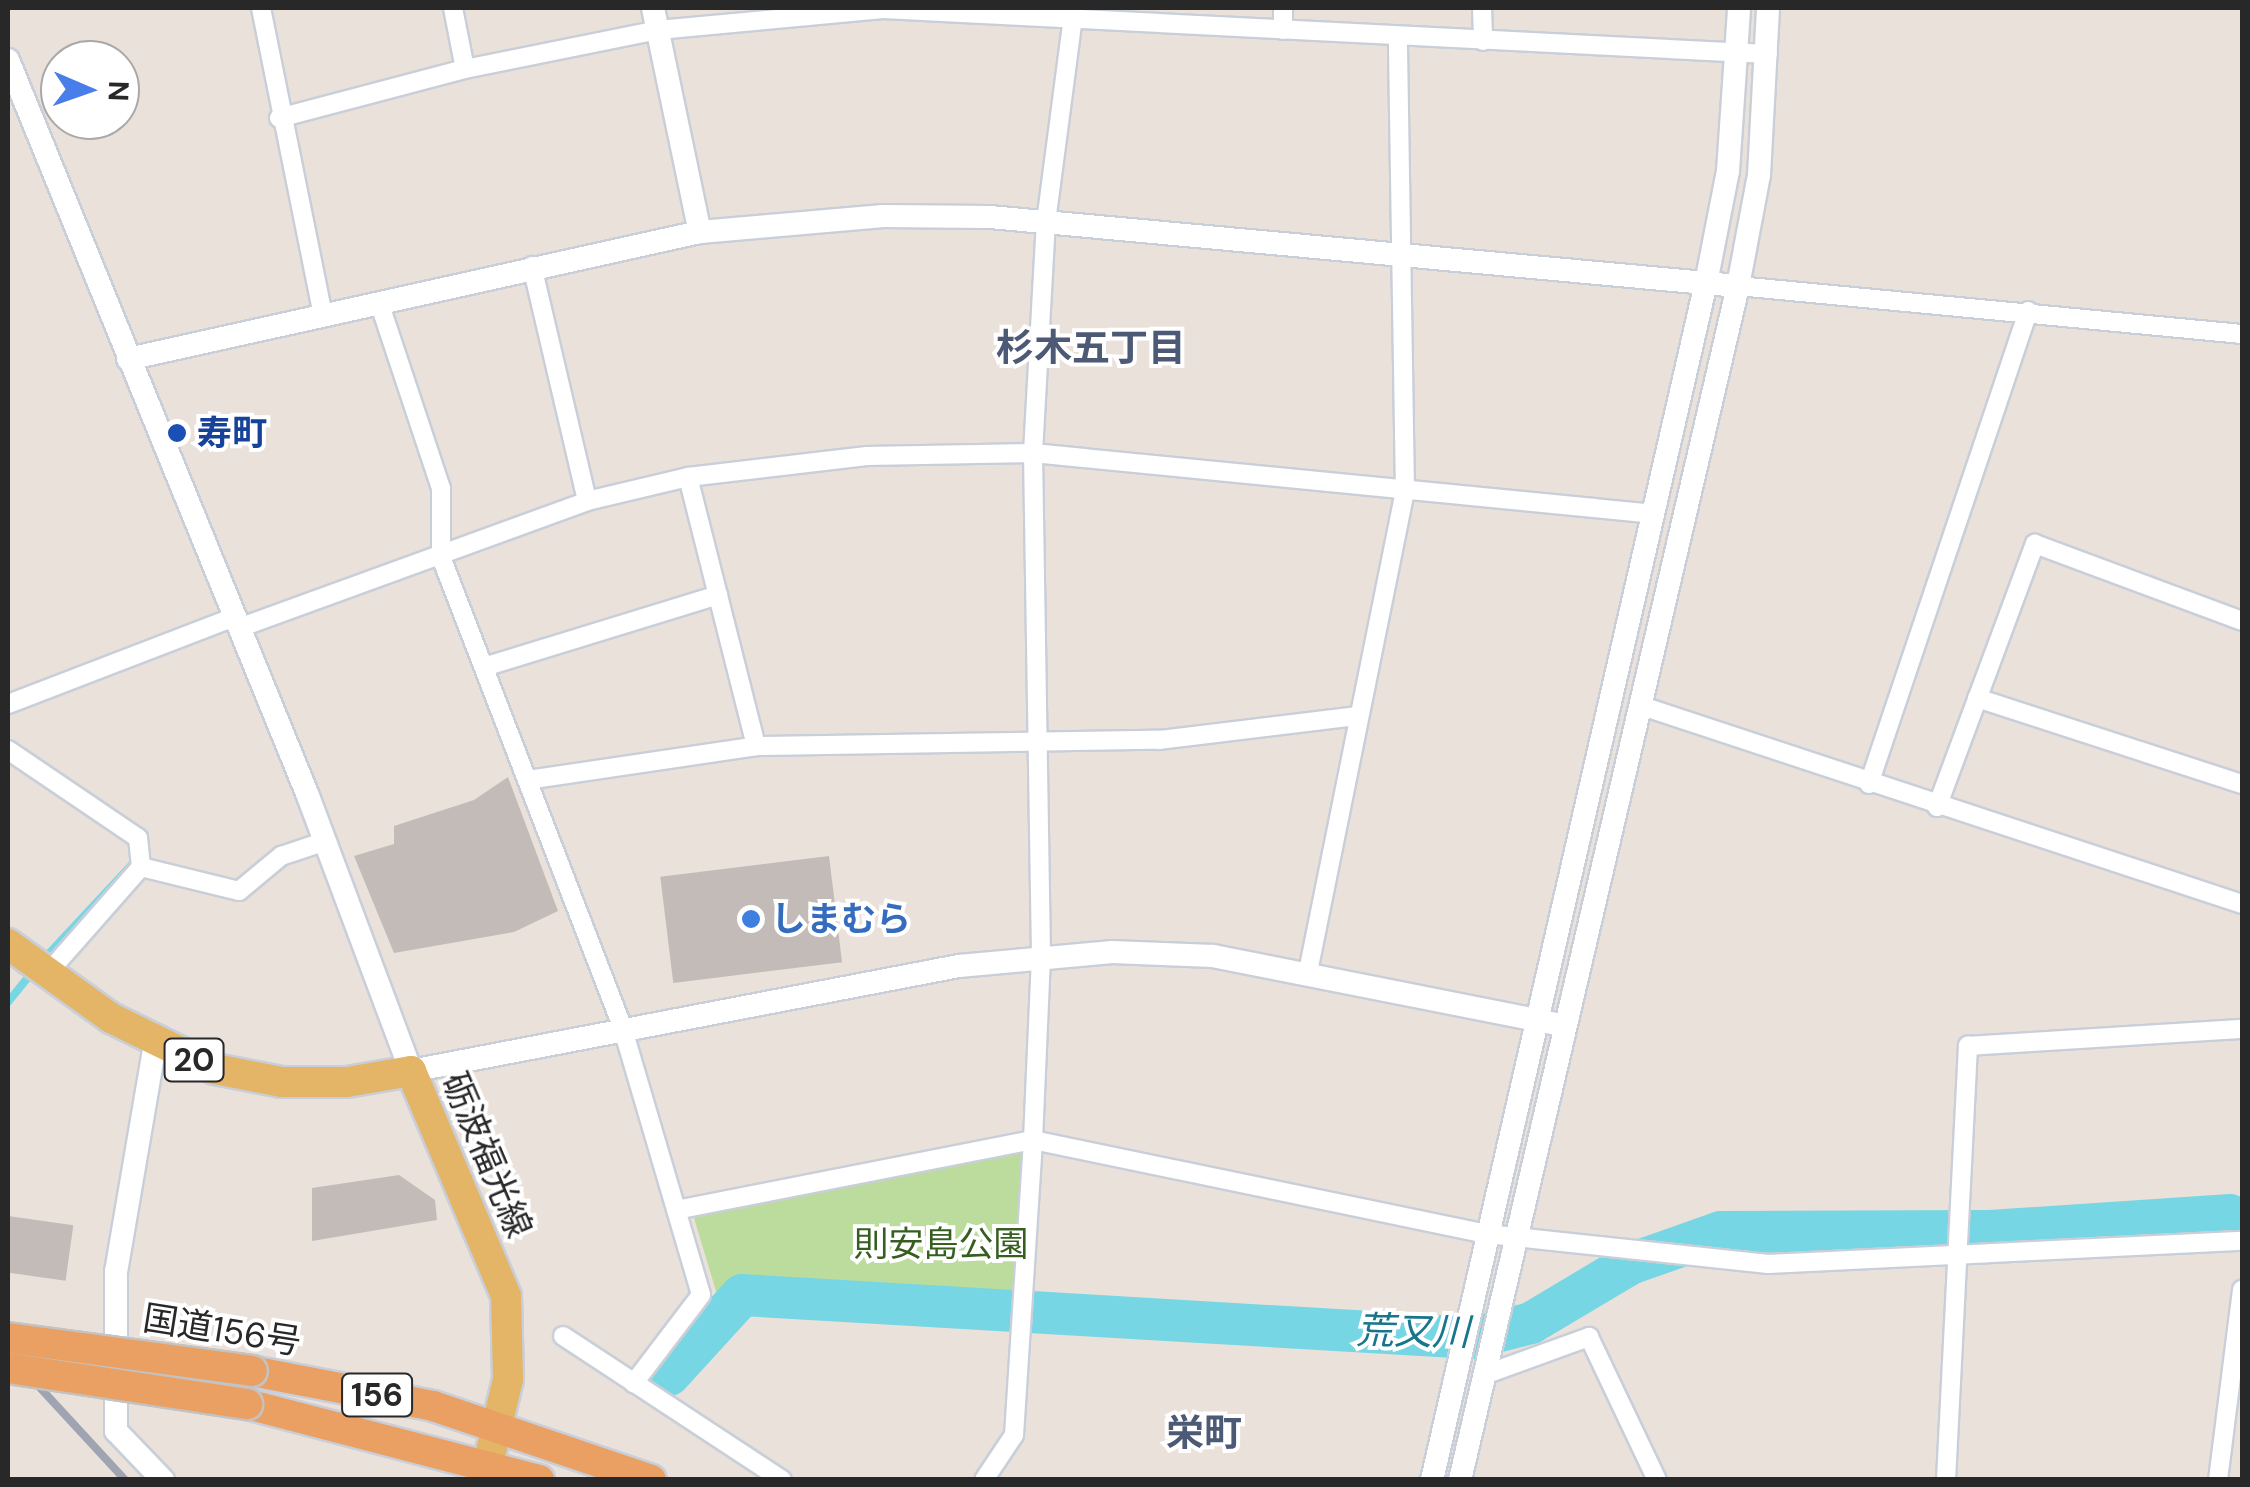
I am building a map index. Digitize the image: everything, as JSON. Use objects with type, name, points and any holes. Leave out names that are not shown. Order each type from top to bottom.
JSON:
[{"type":"highway","name":"国道156号","points":[[8,1338],[252,1371],[433,1406],[651,1480]]},
{"type":"highway","name":"国道156号","points":[[8,1368],[248,1404],[539,1480]]},
{"type":"main road","name":"砺波福光線","points":[[8,944],[155,1044],[215,1069],[282,1082],[348,1082],[411,1070],[506,1296],[512,1329],[500,1426],[488,1464]]},
{"type":"street","points":[[261,8],[279,118],[323,315]]},
{"type":"street","points":[[452,8],[466,69]]},
{"type":"street","points":[[1283,30],[1284,8]]},
{"type":"street","points":[[1482,8],[1483,42]]},
{"type":"street","points":[[1432,1480],[1706,283],[1728,171],[1738,8]]},
{"type":"street","points":[[1460,1480],[1562,1025],[1642,706],[1738,286],[1759,175],[1768,8]]},
{"type":"street","points":[[279,118],[656,18],[847,9],[1074,12],[1398,37],[1768,54]]},
{"type":"street","points":[[984,1480],[1014,1435],[1033,1140],[1041,956],[1034,453],[1046,222],[1074,12]]},
{"type":"street","points":[[656,18],[700,232]]},
{"type":"street","points":[[1308,972],[1405,493],[1398,37]]},
{"type":"street","points":[[8,60],[326,841],[411,1070],[622,1026],[1041,956],[1213,956],[1562,1025]]},
{"type":"street","points":[[128,359],[532,266],[700,232],[884,216],[1046,222],[2242,334]]},
{"type":"street","points":[[532,266],[587,501]]},
{"type":"street","points":[[379,302],[441,488],[441,557],[622,1026],[701,1295],[634,1383]]},
{"type":"street","points":[[1869,784],[2028,311]]},
{"type":"street","points":[[8,704],[237,622],[441,557],[587,501],[688,477],[867,456],[1034,453],[1405,493],[1654,514]]},
{"type":"street","points":[[688,477],[756,746]]},
{"type":"street","points":[[1937,807],[2035,544],[2242,621]]},
{"type":"street","points":[[484,666],[718,595]]},
{"type":"street","points":[[1978,698],[2242,784]]},
{"type":"street","points":[[1642,706],[1937,807],[2242,904]]},
{"type":"street","points":[[527,780],[756,746],[1159,740],[1358,716]]},
{"type":"street","points":[[8,750],[138,838],[141,867],[48,974]]},
{"type":"street","points":[[141,867],[239,891],[281,856],[326,841]]},
{"type":"street","points":[[1946,1480],[1968,1046],[2242,1029]]},
{"type":"street","points":[[155,1044],[116,1272],[116,1431],[163,1480]]},
{"type":"street","points":[[676,1210],[1033,1140],[1516,1239],[1768,1264],[2242,1241]]},
{"type":"street","points":[[2218,1480],[2242,1290]]},
{"type":"street","points":[[564,1336],[782,1480]]},
{"type":"street","points":[[1484,1375],[1590,1337],[1657,1480]]},
{"type":"green space","name":"則安島公園","points":[[1027,1148],[1013,1324],[759,1310],[725,1321],[694,1218]]},
{"type":"building","points":[[508,777],[558,911],[514,932],[394,953],[354,856],[394,844],[394,826],[474,800]]},
{"type":"building","name":"しまむら","points":[[829,856],[842,962],[673,983],[660,877]]},
{"type":"building","points":[[399,1175],[435,1200],[437,1220],[312,1241],[312,1188]]},
{"type":"building","points":[[8,1216],[73,1225],[66,1281],[8,1273]]},
{"type":"waterway","points":[[42,961],[138,858]]},
{"type":"waterway","points":[[8,1002],[33,971]]},
{"type":"waterway","name":"荒又川","points":[[669,1375],[742,1295],[1473,1338],[1531,1323],[1630,1264],[1721,1232],[1990,1231],[2230,1215]]},
{"type":"railway","points":[[8,1353],[125,1480]]},
{"type":"place","name":"寿町","points":[[177,433]]},
{"type":"place","name":"しまむら","points":[[751,919]]},
{"type":"district","name":"杉木五丁目","points":[[1091,349]]},
{"type":"district","name":"栄町","points":[[1204,1434]]}]
